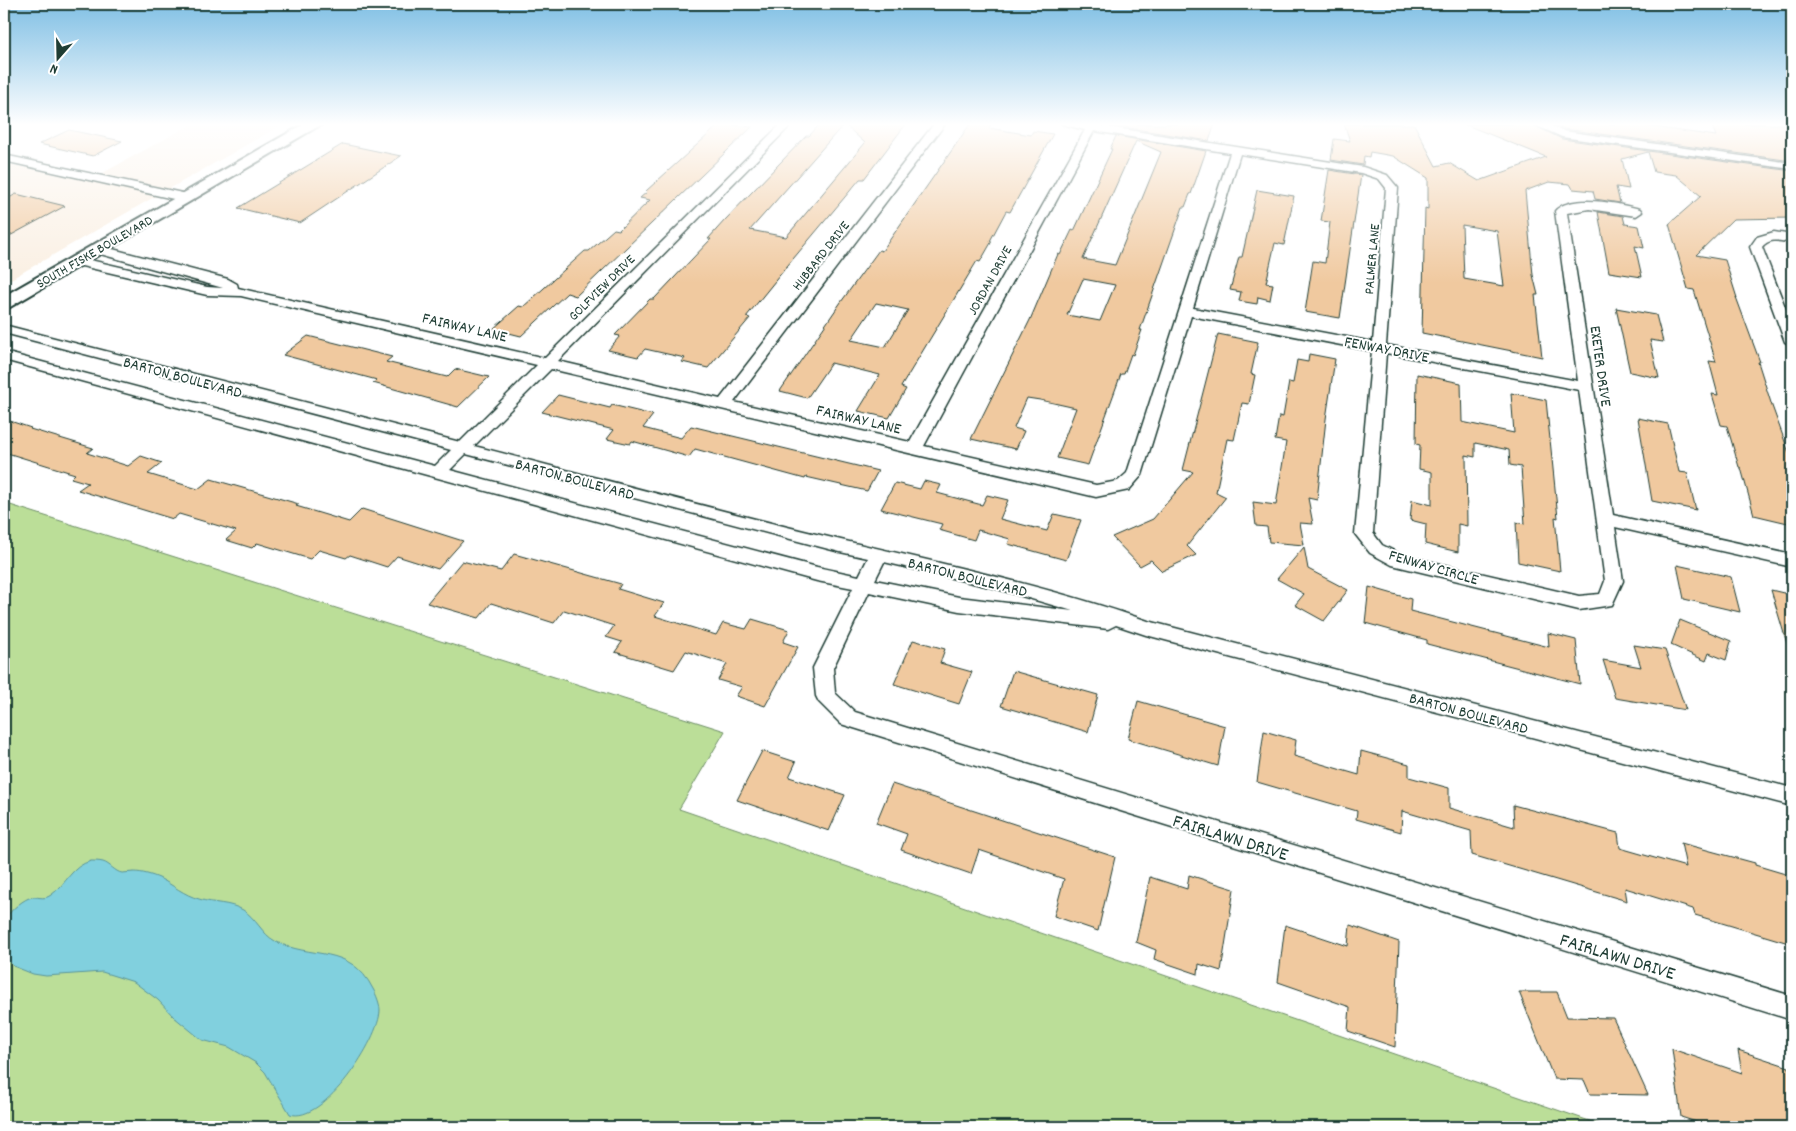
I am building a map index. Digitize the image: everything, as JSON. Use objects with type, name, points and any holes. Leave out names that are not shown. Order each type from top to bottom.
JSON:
[{"type":"main road","name":"SOUTH FISKE BOULEVARD","points":[[4,303],[224,177]]},
{"type":"street","points":[[90,177],[187,198]]},
{"type":"street","name":"GOLFVIEW DRIVE","points":[[438,472],[734,177]]},
{"type":"street","name":"HUBBARD DRIVE","points":[[724,404],[899,177]]},
{"type":"street","name":"JORDAN DRIVE","points":[[915,448],[1064,177]]},
{"type":"street","name":"FAIRWAY LANE","points":[[77,261],[207,291],[241,292],[1096,491],[1123,486],[1134,475],[1228,177]]},
{"type":"street","name":"PALMER LANE","points":[[1379,347],[1392,188],[1384,177]]},
{"type":"street","name":"EXETER DRIVE","points":[[1606,600],[1614,581],[1562,211],[1571,206],[1586,204],[1636,212]]},
{"type":"street","points":[[1792,239],[1774,236],[1761,240],[1756,247],[1792,342]]},
{"type":"street","name":"FAIRWAY LANE","points":[[97,249],[223,282],[241,292]]},
{"type":"street","name":"FENWAY DRIVE","points":[[1186,310],[1587,387]]},
{"type":"street","name":"BARTON BOULEVARD","points":[[4,330],[840,546],[1094,608],[1146,628],[1792,796]]},
{"type":"street","name":"FENWAY CIRCLE","points":[[1379,347],[1364,534],[1376,549],[1398,560],[1580,603],[1606,600]]},
{"type":"street","points":[[69,374],[98,354]]},
{"type":"street","name":"BARTON BOULEVARD","points":[[4,356],[817,574],[959,604],[1146,628]]},
{"type":"street","points":[[1606,518],[1792,561]]},
{"type":"street","name":"FAIRLAWN DRIVE","points":[[879,554],[823,668],[826,696],[848,718],[1792,1008]]},
{"type":"shaded area","points":[[4,177],[67,177],[156,196],[4,283]]},
{"type":"shaded area","points":[[114,177],[190,177],[169,189]]},
{"type":"green space","points":[[4,503],[725,731],[679,809],[1607,1127],[4,1127]]},
{"type":"water","points":[[91,861],[103,862],[122,873],[137,872],[150,875],[205,901],[238,907],[248,913],[266,934],[275,941],[288,947],[341,959],[353,965],[364,975],[379,1002],[380,1010],[377,1023],[371,1040],[360,1059],[333,1094],[318,1106],[303,1114],[290,1114],[265,1072],[256,1063],[229,1047],[202,1040],[174,1017],[158,1000],[134,982],[102,972],[46,976],[33,974],[13,966],[4,957],[3,929],[8,915],[29,898],[45,898],[51,895],[74,871],[84,863]]},
{"type":"building","points":[[289,177],[370,177],[300,223],[238,208]]},
{"type":"building","points":[[662,177],[700,177],[576,296],[567,293],[521,336],[493,329],[519,306],[523,307],[585,251],[589,251],[614,229],[619,230],[650,200],[640,198]]},
{"type":"building","points":[[767,177],[797,177],[750,230],[786,237],[837,177],[866,177],[860,179],[788,265],[746,317],[750,318],[708,368],[682,362],[685,358],[645,349],[638,357],[608,350],[620,336],[615,335],[650,299],[654,299],[711,239],[708,239]]},
{"type":"building","points":[[933,177],[1029,177],[1010,212],[1006,211],[980,262],[977,261],[901,387],[906,389],[889,418],[858,411],[880,375],[872,373],[831,363],[807,398],[780,391],[841,302],[879,250],[882,251]],"holes":[[[876,303],[908,310],[885,347],[851,340]]]},
{"type":"building","points":[[1099,177],[1120,177],[1083,259],[1115,265],[1151,177],[1197,177],[1185,207],[1183,207],[1133,355],[1131,354],[1124,374],[1121,374],[1088,465],[1057,458],[1076,408],[1040,400],[1027,398],[1014,428],[1024,431],[1016,449],[971,439],[1030,320],[1058,254],[1060,255],[1072,230],[1074,231]],"holes":[[[1083,279],[1115,285],[1100,321],[1067,315]]]},
{"type":"building","points":[[1328,177],[1361,177],[1340,318],[1305,312],[1313,261],[1325,263],[1330,222],[1321,221]]},
{"type":"building","points":[[1426,177],[1472,177],[1479,181],[1491,177],[1626,177],[1629,189],[1616,187],[1620,203],[1595,199],[1593,191],[1573,189],[1570,184],[1549,182],[1525,191],[1533,275],[1538,295],[1535,295],[1542,357],[1422,333],[1425,208],[1428,209],[1428,178]],"holes":[[[1462,225],[1497,231],[1504,286],[1464,279]]]},
{"type":"building","points":[[1678,177],[1792,177],[1792,218],[1733,219],[1696,255],[1725,260],[1736,297],[1760,362],[1758,362],[1772,406],[1792,461],[1792,524],[1754,515],[1727,426],[1721,425],[1712,394],[1718,395],[1709,361],[1716,362],[1694,290],[1688,289],[1669,224],[1701,196]]},
{"type":"building","points":[[1257,190],[1294,196],[1284,245],[1275,243],[1266,283],[1273,284],[1270,300],[1258,297],[1257,304],[1239,301],[1241,292],[1230,290],[1239,257],[1242,257]]},
{"type":"building","points":[[16,194],[65,206],[4,239],[4,201]]},
{"type":"building","points":[[1598,212],[1623,216],[1625,224],[1639,226],[1644,248],[1635,246],[1642,277],[1609,272]]},
{"type":"building","points":[[1616,308],[1656,315],[1663,342],[1650,340],[1659,378],[1630,372]]},
{"type":"building","points":[[1218,334],[1258,342],[1251,374],[1255,375],[1249,404],[1242,403],[1234,440],[1227,439],[1216,492],[1226,497],[1187,546],[1196,555],[1162,571],[1151,560],[1140,566],[1112,537],[1153,519],[1193,472],[1183,470]]},
{"type":"building","points":[[308,336],[392,357],[386,362],[447,377],[455,369],[489,377],[458,407],[373,383],[377,380],[283,355]]},
{"type":"building","points":[[1309,354],[1335,359],[1317,500],[1308,498],[1313,524],[1300,523],[1304,545],[1269,542],[1267,527],[1256,526],[1253,502],[1276,505],[1286,442],[1275,440],[1279,416],[1283,417],[1289,382],[1293,383],[1297,360],[1308,362]]},
{"type":"building","points":[[1417,374],[1461,383],[1462,422],[1514,433],[1511,393],[1546,400],[1558,518],[1555,517],[1560,571],[1518,562],[1516,522],[1525,524],[1521,467],[1510,465],[1509,450],[1475,443],[1475,457],[1466,455],[1467,526],[1458,524],[1458,552],[1425,544],[1426,524],[1410,520],[1412,500],[1432,505],[1432,472],[1419,469],[1420,445],[1416,444]]},
{"type":"building","points":[[558,395],[610,408],[612,405],[653,415],[643,428],[681,438],[691,426],[878,471],[867,491],[806,477],[805,479],[695,449],[689,457],[632,441],[630,444],[607,439],[614,430],[542,412]]},
{"type":"building","points":[[1638,418],[1668,424],[1679,472],[1687,473],[1696,510],[1652,501]]},
{"type":"building","points":[[4,419],[93,448],[87,453],[128,466],[141,456],[162,463],[148,474],[198,489],[211,479],[299,504],[296,506],[349,522],[362,509],[463,541],[438,569],[397,556],[387,567],[350,555],[346,558],[319,550],[310,559],[257,543],[252,548],[226,540],[236,531],[179,514],[173,519],[78,490],[88,483],[71,478],[75,474],[4,452]]},
{"type":"building","points":[[924,481],[941,485],[937,493],[982,505],[987,495],[1008,500],[1000,519],[1047,531],[1054,514],[1081,520],[1066,560],[1008,544],[1010,539],[978,530],[974,540],[939,530],[942,524],[881,509],[895,483],[920,489]]},
{"type":"building","points":[[1304,547],[1308,569],[1348,590],[1324,621],[1295,605],[1304,594],[1277,579]]},
{"type":"building","points":[[514,554],[621,584],[618,589],[664,603],[655,616],[716,635],[723,623],[746,629],[752,619],[789,630],[783,642],[798,647],[765,706],[736,696],[742,687],[718,680],[727,664],[686,651],[674,670],[615,652],[622,642],[606,637],[614,626],[564,610],[554,623],[491,603],[479,618],[427,603],[462,561],[501,571]]},
{"type":"building","points":[[1677,565],[1731,577],[1740,612],[1684,599]]},
{"type":"building","points":[[1369,587],[1411,599],[1410,611],[1549,647],[1548,633],[1576,640],[1580,684],[1427,644],[1427,640],[1365,623]]},
{"type":"building","points":[[1771,590],[1792,595],[1792,647],[1788,647]]},
{"type":"building","points":[[1680,620],[1731,641],[1726,660],[1709,653],[1706,661],[1671,645]]},
{"type":"building","points":[[913,640],[945,649],[940,663],[972,672],[959,704],[894,684]]},
{"type":"building","points":[[1634,645],[1665,650],[1686,710],[1615,698],[1603,660],[1641,667]]},
{"type":"building","points":[[1013,671],[1098,695],[1088,732],[1001,706]]},
{"type":"building","points":[[1138,701],[1225,726],[1218,766],[1128,739]]},
{"type":"building","points":[[1264,731],[1296,740],[1294,756],[1359,775],[1361,751],[1409,764],[1409,777],[1449,788],[1449,808],[1514,827],[1513,805],[1618,833],[1620,848],[1686,867],[1681,843],[1755,863],[1755,865],[1792,876],[1792,944],[1695,915],[1693,909],[1625,888],[1627,901],[1472,855],[1471,831],[1402,811],[1401,832],[1356,819],[1357,811],[1257,782]]},
{"type":"building","points":[[762,751],[796,762],[789,777],[845,795],[829,831],[737,800]]},
{"type":"building","points":[[892,784],[1115,857],[1098,931],[1054,916],[1064,879],[979,850],[971,874],[901,850],[907,834],[876,823]]},
{"type":"building","points":[[1189,875],[1234,889],[1221,971],[1199,964],[1198,974],[1154,959],[1156,950],[1136,942],[1150,877],[1187,889]]},
{"type":"building","points":[[1285,925],[1348,946],[1350,925],[1399,942],[1395,1047],[1348,1031],[1350,1007],[1278,982]]},
{"type":"building","points":[[1519,992],[1557,992],[1567,1017],[1613,1018],[1648,1095],[1590,1094],[1584,1080],[1554,1079]]},
{"type":"building","points":[[1672,1049],[1742,1073],[1738,1050],[1789,1067],[1792,1083],[1792,1127],[1712,1127],[1681,1117]]}]
